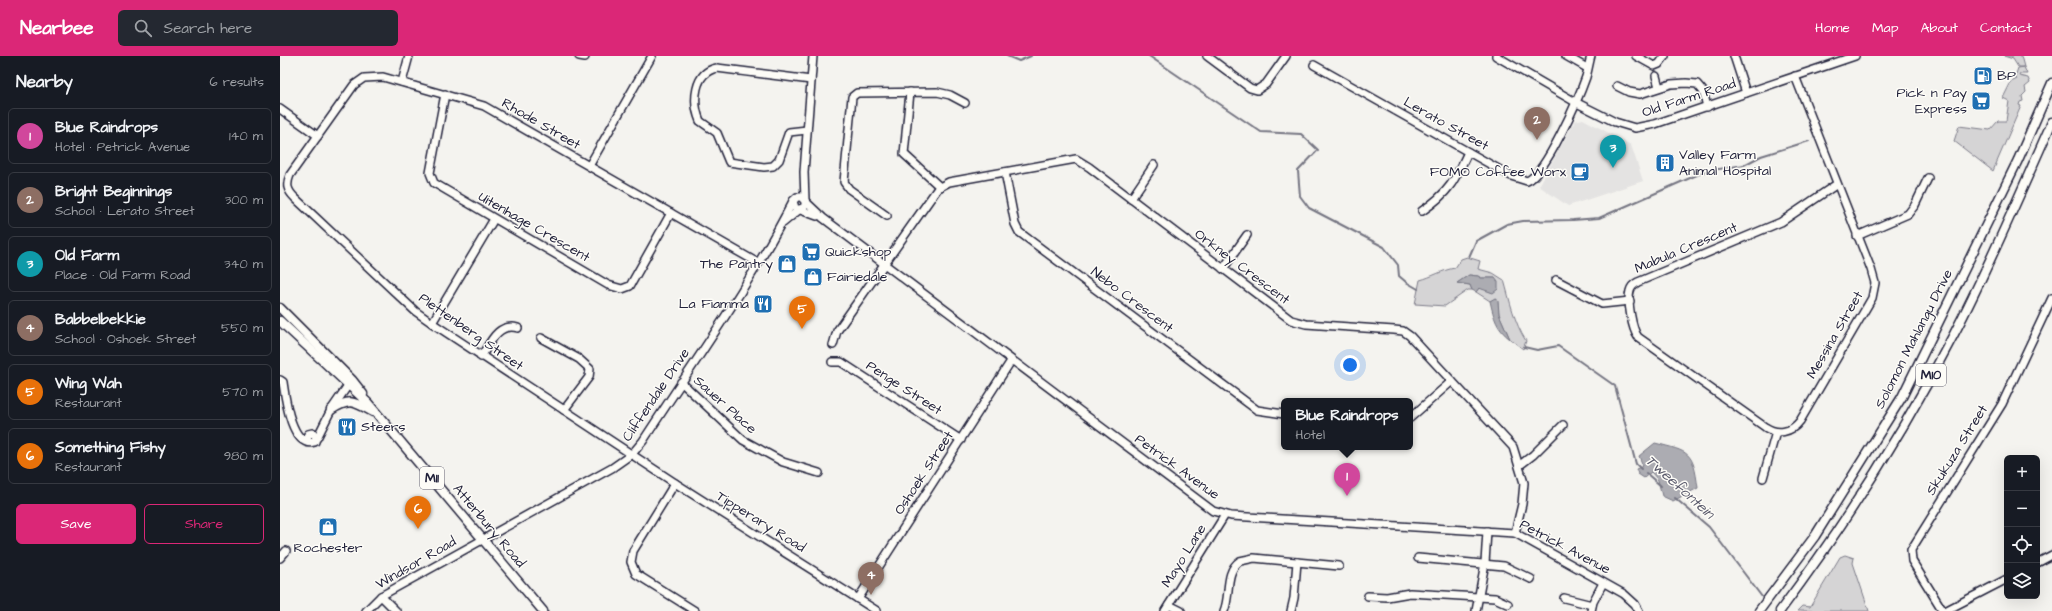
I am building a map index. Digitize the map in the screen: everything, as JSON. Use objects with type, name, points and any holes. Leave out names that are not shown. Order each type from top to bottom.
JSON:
[{"type":"main road","name":"Solomon Mahlangu Drive","points":[[1759,611],[1815,536],[1902,397],[2018,160],[2052,83]]},
{"type":"main road","name":"M10","points":[[1780,611],[1861,494],[1904,424],[1954,334],[2052,122]]},
{"type":"main road","name":"Atterbury Road","points":[[280,308],[380,416],[419,461],[482,541],[543,611]]},
{"type":"main road","name":"Atterbury Road","points":[[280,321],[350,382]]},
{"type":"main road","points":[[330,410],[345,402],[351,401],[380,416]]},
{"type":"street","points":[[402,82],[409,56]]},
{"type":"street","points":[[589,166],[652,56]]},
{"type":"street","name":"Cliffendale Drive","points":[[805,200],[804,172],[813,56]]},
{"type":"street","points":[[1207,56],[1218,59],[1250,88],[1257,90],[1266,84],[1286,56]]},
{"type":"street","name":"Old Farm Road","points":[[1496,56],[1577,103],[1615,122],[1635,128],[1655,124],[1707,107],[1855,56]]},
{"type":"street","points":[[1566,56],[1587,68]]},
{"type":"street","points":[[1577,103],[1587,74],[1587,68],[1591,56]]},
{"type":"street","points":[[1636,56],[1654,66],[1659,64],[1665,56]]},
{"type":"street","points":[[1734,56],[1746,93]]},
{"type":"street","name":"Lerato Street","points":[[1314,65],[1518,179],[1532,179],[1540,169],[1577,103]]},
{"type":"street","points":[[808,130],[789,132],[779,160],[773,166],[764,167],[732,163],[727,160],[717,133],[700,121],[696,108],[697,90],[700,79],[704,73],[717,68],[811,80]]},
{"type":"street","name":"Rhode Street","points":[[318,136],[354,85],[360,80],[368,77],[378,76],[445,94],[484,106],[758,263]]},
{"type":"street","points":[[1656,76],[1659,87]]},
{"type":"street","name":"Messina Street","points":[[1776,432],[1791,429],[1800,421],[1875,293],[1874,277],[1795,76]]},
{"type":"street","points":[[1617,86],[1636,94],[1644,94],[1659,87],[1683,83],[1699,85],[1703,91],[1707,107]]},
{"type":"street","points":[[834,345],[837,331],[940,187],[904,154],[910,92]]},
{"type":"street","points":[[886,216],[849,189],[844,182],[851,99],[857,93],[943,93],[966,103]]},
{"type":"street","name":"Uitenhage Crescent","points":[[445,94],[431,167],[431,178],[434,183],[608,285],[622,289],[630,286],[671,213]]},
{"type":"street","points":[[280,109],[318,136]]},
{"type":"street","name":"Plettenberg Street","points":[[318,136],[290,175],[287,187],[290,193],[415,311],[432,324],[632,454]]},
{"type":"street","points":[[1422,211],[1448,191],[1468,152]]},
{"type":"street","name":"Orkney Crescent","points":[[940,187],[949,182],[1076,159],[1089,166],[1223,269],[1296,322],[1405,332],[1510,444],[1520,465],[1524,482],[1515,533]]},
{"type":"street","points":[[1131,199],[1154,165]]},
{"type":"street","name":"Cliffendale Drive","points":[[482,541],[581,486],[632,454],[644,441],[782,224],[794,199],[804,172]]},
{"type":"street","name":"Nebo Crescent","points":[[1005,172],[1015,224],[1019,232],[1257,410],[1281,414]]},
{"type":"street","points":[[1858,236],[1908,214],[1915,205],[1928,178]]},
{"type":"street","name":"Mabula Crescent","points":[[1776,432],[1759,422],[1642,340],[1634,330],[1630,290],[1638,282],[1776,224],[1837,184]]},
{"type":"street","points":[[800,197],[805,200],[805,206],[801,209],[794,207],[794,199],[800,197]]},
{"type":"street","name":"Petrick Avenue","points":[[805,200],[823,218],[1011,361],[1214,510],[1225,515],[1515,533],[1630,599],[1639,611]]},
{"type":"street","name":"Cliffendale Drive","points":[[782,224],[801,209]]},
{"type":"street","name":"Petrick Avenue","points":[[801,209],[823,218]]},
{"type":"street","points":[[432,324],[494,219]]},
{"type":"street","points":[[1223,269],[1247,235]]},
{"type":"street","points":[[1556,280],[1602,304],[1630,301]]},
{"type":"street","name":"Skukuza Street","points":[[1944,611],[1912,561],[1911,550],[2002,404],[2052,298]]},
{"type":"street","points":[[481,357],[493,337],[500,330],[508,326],[518,328]]},
{"type":"street","points":[[541,338],[579,359],[590,369],[588,377],[564,410]]},
{"type":"street","name":"Oshoek Street","points":[[858,599],[1011,361]]},
{"type":"street","name":"Penge Street","points":[[832,362],[841,362],[961,440]]},
{"type":"street","points":[[280,380],[283,382],[289,418],[301,437],[311,436],[321,427],[330,410],[350,382]]},
{"type":"street","points":[[1413,415],[1452,381]]},
{"type":"street","name":"Sauer Place","points":[[681,382],[743,440],[768,456],[819,473]]},
{"type":"street","points":[[1520,465],[1533,455],[1563,425]]},
{"type":"street","points":[[1763,478],[1776,432]]},
{"type":"street","name":"Tipperary Road","points":[[632,454],[675,483],[877,611]]},
{"type":"street","points":[[675,483],[633,551],[631,562],[636,574],[695,611]]},
{"type":"street","name":"Mayo Lane","points":[[1167,608],[1225,515]]},
{"type":"street","points":[[1476,611],[1480,597],[1485,563],[1487,531]]},
{"type":"street","name":"Windsor Road","points":[[366,611],[381,596],[482,541]]},
{"type":"street","points":[[280,558],[286,551]]},
{"type":"street","points":[[2040,561],[2052,555]]},
{"type":"street","points":[[1224,611],[1228,599],[1230,574],[1236,564],[1240,561],[1254,558],[1339,566]]},
{"type":"street","points":[[1418,558],[1485,563],[1512,568],[1531,578]]},
{"type":"street","points":[[1291,611],[1294,598],[1297,562]]},
{"type":"street","points":[[1944,611],[2004,581]]},
{"type":"street","points":[[1564,598],[1591,608],[1603,583]]},
{"type":"street","points":[[1368,596],[1387,597],[1410,593],[1495,598],[1508,604]]},
{"type":"street","points":[[381,596],[396,611]]},
{"type":"street","points":[[1167,608],[1181,611]]},
{"type":"shaded area","points":[[2004,56],[2021,56],[2024,67],[2018,67],[2013,59]]},
{"type":"shaded area","points":[[2024,67],[2027,74],[2020,74],[2019,76],[2028,78],[2030,83],[2025,87],[2026,92],[2022,96],[2023,101],[2020,102],[2019,105],[2021,106],[1993,171],[1954,141],[1959,126],[1990,130],[1998,121],[2006,121],[2009,101],[2003,98],[2011,82],[2017,79],[2015,77],[2018,68]]},
{"type":"shaded area","points":[[1583,119],[1631,145],[1643,181],[1568,206],[1539,186],[1575,121]]},
{"type":"shaded area","points":[[1467,257],[1480,261],[1478,269],[1493,273],[1504,280],[1515,319],[1526,341],[1523,349],[1510,339],[1499,314],[1497,298],[1490,301],[1476,292],[1479,288],[1484,288],[1491,292],[1495,278],[1481,278],[1478,276],[1469,275],[1457,283],[1470,285],[1472,290],[1468,290],[1445,306],[1415,304],[1420,280],[1455,268],[1461,259]]},
{"type":"shaded area","points":[[1845,555],[1854,558],[1853,563],[1869,611],[1797,611],[1802,606],[1810,607],[1840,557]]},
{"type":"water","points":[[1469,275],[1478,276],[1481,278],[1495,278],[1498,282],[1498,289],[1493,293],[1479,288],[1476,292],[1472,290],[1470,285],[1457,283]]},
{"type":"water","points":[[1495,298],[1498,301],[1499,314],[1510,339],[1505,335],[1494,318],[1490,301]]},
{"type":"water","points":[[1655,443],[1683,451],[1688,455],[1694,467],[1698,488],[1673,501],[1662,496],[1658,480],[1651,472],[1644,478],[1638,474],[1636,469],[1643,466],[1639,456]]},
{"type":"waterway","name":"Tweefontein","points":[[1007,56],[1019,61],[1031,56]]},
{"type":"waterway","name":"Tweefontein","points":[[1149,56],[1261,132],[1301,134],[1318,150],[1298,171],[1300,196],[1309,208],[1384,247],[1398,265],[1399,276],[1418,289]]},
{"type":"waterway","points":[[1469,257],[1476,241],[1507,224],[1523,221],[1599,218],[1706,171],[1744,165],[1761,156],[1809,141]]},
{"type":"waterway","name":"Tweefontein","points":[[1524,347],[1537,350],[1558,346],[1615,386],[1636,464],[1641,469]]},
{"type":"waterway","name":"Tweefontein","points":[[1646,473],[1661,486]]},
{"type":"waterway","name":"Tweefontein","points":[[1675,498],[1709,527],[1762,597]]},
{"type":"place","name":"BP","points":[[1983,76]]},
{"type":"place","name":"Pick n Pay Express","points":[[1981,101]]},
{"type":"place","name":"Bright Beginnings","points":[[1537,140]]},
{"type":"place","name":"Valley Farm Animal Hospital","points":[[1665,163]]},
{"type":"place","name":"Old Farm","points":[[1613,168]]},
{"type":"place","name":"FOMO Coffee Worx","points":[[1580,172]]},
{"type":"place","name":"Quickshop","points":[[811,252]]},
{"type":"place","name":"The Pantry","points":[[787,264]]},
{"type":"place","name":"Fairiedale","points":[[813,277]]},
{"type":"place","name":"La Fiamma","points":[[763,304]]},
{"type":"place","name":"Wing Wah","points":[[802,329]]},
{"type":"place","name":"Steers","points":[[347,427]]},
{"type":"place","name":"Blue Raindrops","points":[[1347,496]]},
{"type":"place","name":"Rochester","points":[[328,527]]},
{"type":"place","name":"Something Fishy","points":[[418,529]]},
{"type":"place","name":"Babbelbekkie","points":[[871,595]]}]
